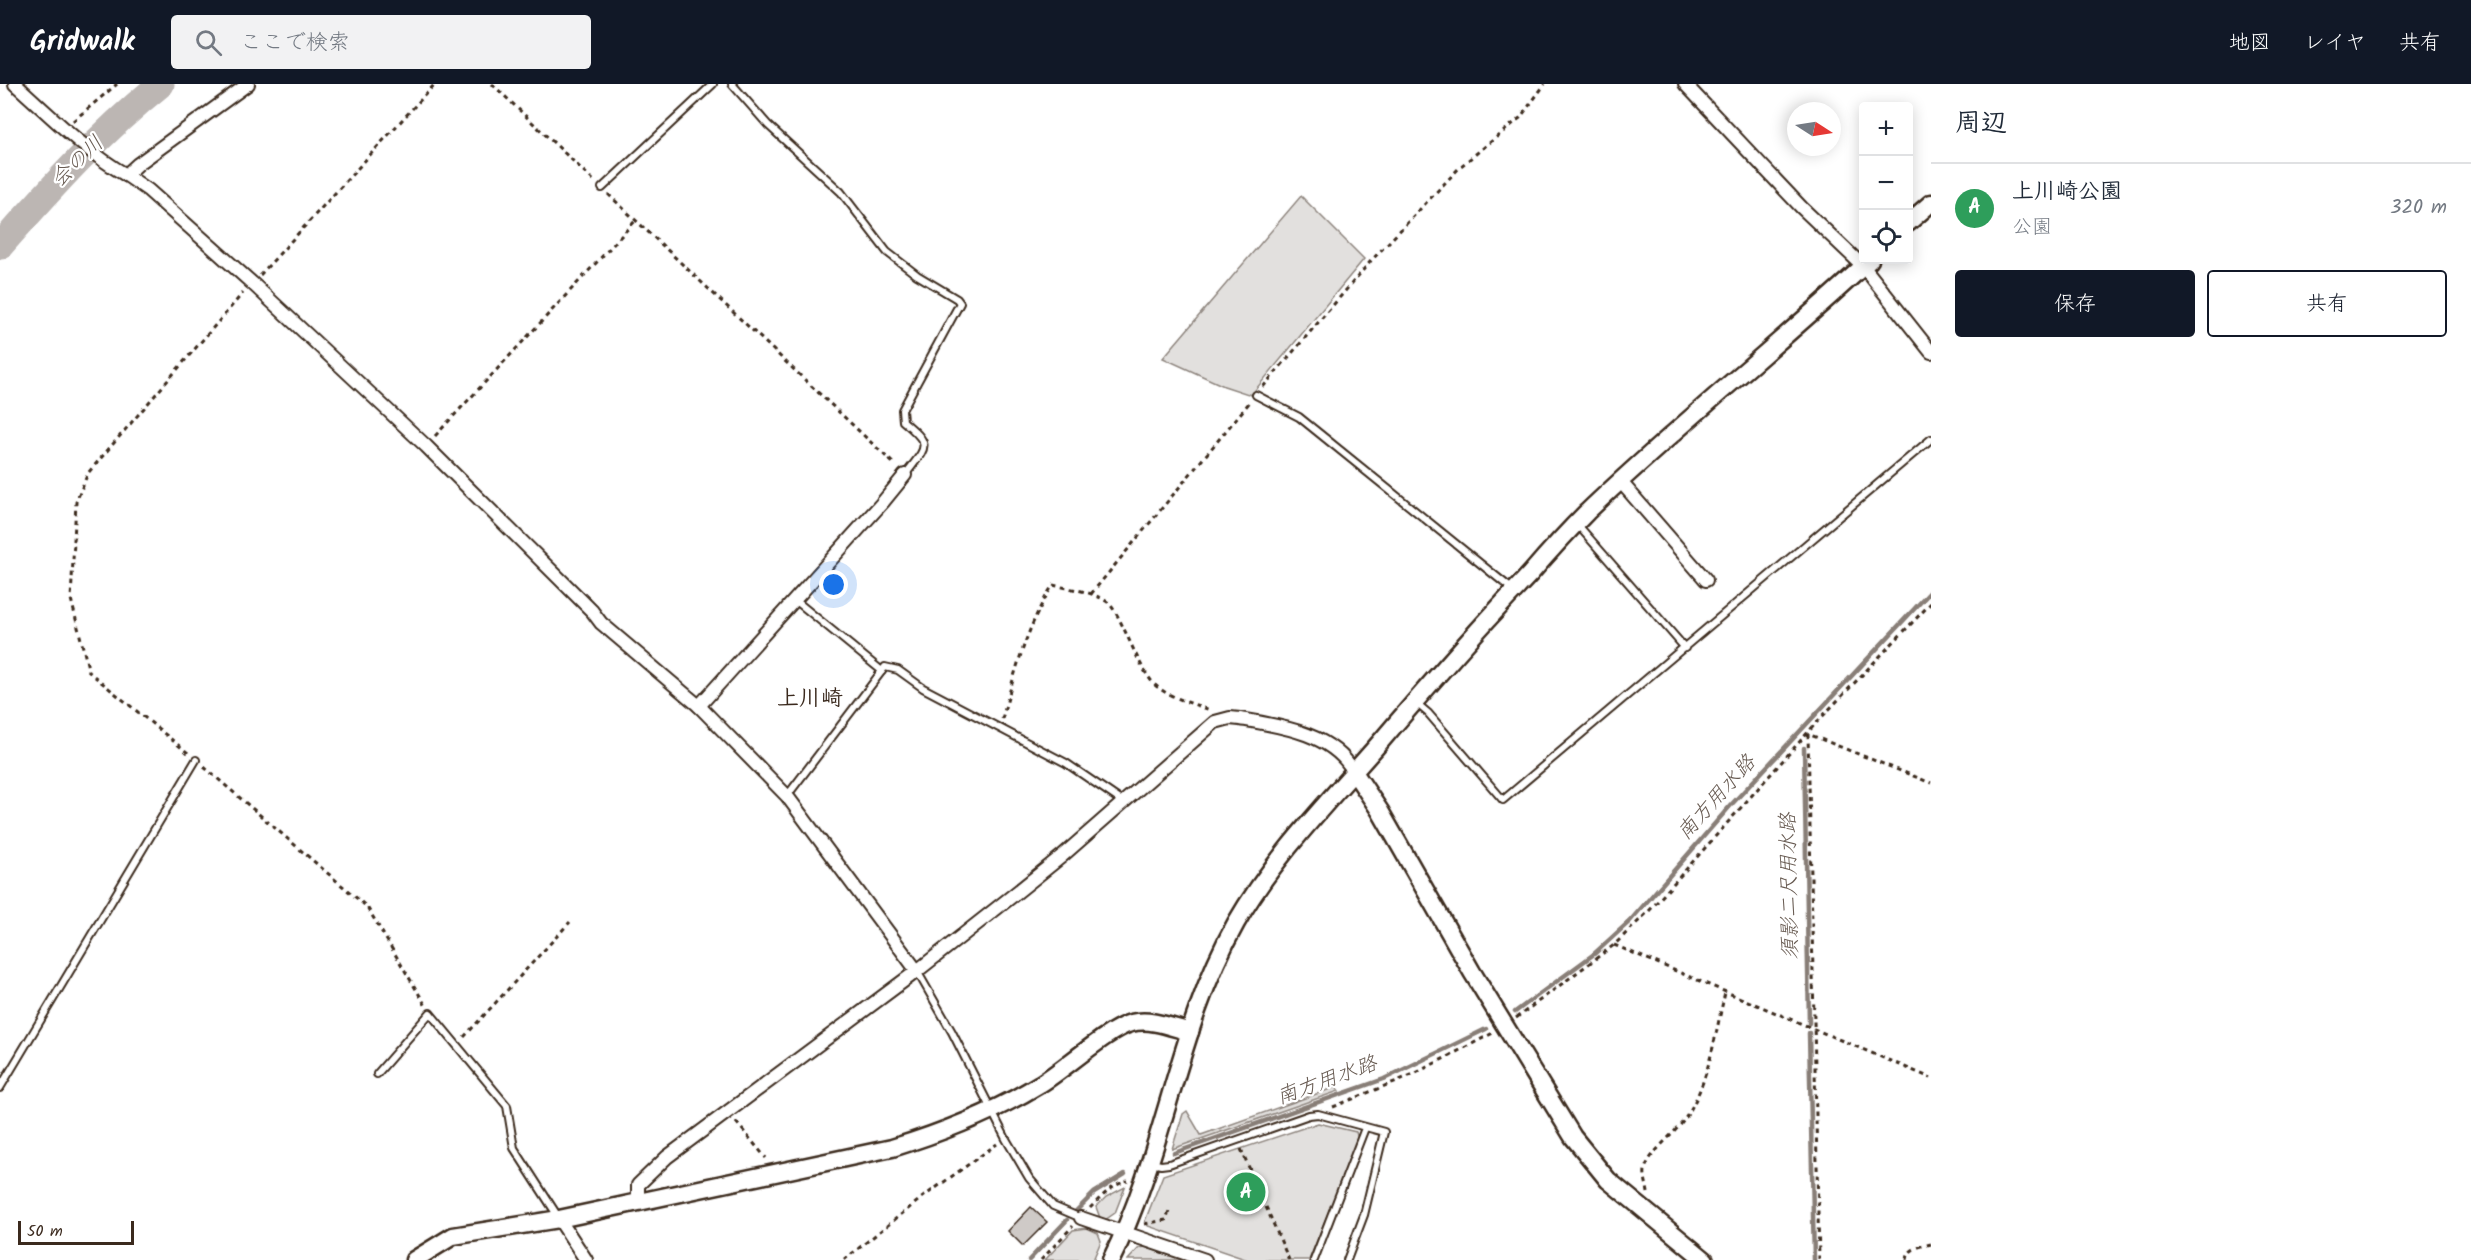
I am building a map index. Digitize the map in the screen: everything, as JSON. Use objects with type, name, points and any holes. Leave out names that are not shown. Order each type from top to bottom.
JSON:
[{"type":"street","points":[[15,84],[80,143],[148,190],[252,283],[426,446],[592,611],[601,623],[699,706],[787,795],[917,971]]},
{"type":"street","points":[[126,175],[248,84]]},
{"type":"street","points":[[1685,84],[1802,208],[1859,257]]},
{"type":"street","points":[[1913,219],[1931,202]]},
{"type":"street","points":[[1111,1260],[1124,1233],[1190,1032],[1219,955],[1250,900],[1295,839],[1414,701],[1576,523],[1865,264]]},
{"type":"street","points":[[1867,264],[1931,352]]},
{"type":"street","points":[[699,706],[905,475]]},
{"type":"street","points":[[1621,482],[1706,580]]},
{"type":"street","points":[[638,1200],[638,1185],[667,1157],[917,971],[1062,856],[1210,725],[1220,720],[1240,718],[1313,736],[1336,748],[1347,760],[1380,811],[1505,1026],[1573,1137],[1608,1180],[1705,1260]]},
{"type":"street","points":[[414,1260],[453,1236],[559,1219],[638,1200],[779,1173],[892,1148],[941,1133],[992,1112],[1040,1084],[1123,1026],[1148,1021],[1190,1032]]},
{"type":"street","points":[[1081,1218],[1205,1260]]},
{"type":"street","points":[[559,1219],[586,1260]]},
{"type":"lane","points":[[602,188],[713,84]]},
{"type":"lane","points":[[732,84],[768,125],[841,192],[887,252],[960,303],[902,410],[903,421],[922,438],[925,445],[905,475]]},
{"type":"lane","points":[[1256,395],[1299,417],[1514,590]]},
{"type":"lane","points":[[1414,701],[1428,713],[1503,800],[1931,439]]},
{"type":"lane","points":[[1576,523],[1685,648]]},
{"type":"lane","points":[[795,600],[882,671]]},
{"type":"lane","points":[[787,795],[885,667],[889,667],[898,670],[923,688],[1066,763],[1124,802]]},
{"type":"lane","points":[[0,1088],[196,760]]},
{"type":"lane","points":[[917,971],[952,1032],[1006,1139],[1047,1201],[1060,1210],[1081,1218]]},
{"type":"lane","points":[[377,1074],[430,1013],[507,1106],[514,1148],[559,1219]]},
{"type":"lane","points":[[1149,1162],[1161,1166],[1169,1164],[1318,1114],[1384,1132],[1364,1215],[1347,1260]]},
{"type":"lane","points":[[1314,1260],[1365,1128]]},
{"type":"path","points":[[65,127],[117,84]]},
{"type":"path","points":[[430,1013],[367,907],[196,760],[89,672],[71,600],[76,502],[88,473],[252,283],[435,84]]},
{"type":"path","points":[[492,84],[905,475]]},
{"type":"path","points":[[1091,594],[1370,262],[1461,166],[1520,118],[1545,84]]},
{"type":"path","points":[[426,446],[636,220]]},
{"type":"path","points":[[999,728],[1025,639],[1040,605],[1053,585],[1091,594],[1109,602],[1138,661],[1155,684],[1171,695],[1212,711],[1220,720]]},
{"type":"path","points":[[1318,1114],[1447,1058],[1505,1026],[1614,945],[1649,911],[1732,816],[1931,603]]},
{"type":"path","points":[[1808,734],[1931,783]]},
{"type":"path","points":[[1808,734],[1819,1260]]},
{"type":"path","points":[[457,1045],[570,922]]},
{"type":"path","points":[[1614,945],[1931,1078]]},
{"type":"path","points":[[1639,1207],[1648,1193],[1644,1172],[1648,1161],[1683,1121],[1701,1084],[1725,992]]},
{"type":"path","points":[[727,1111],[779,1173]]},
{"type":"path","points":[[844,1260],[923,1197],[1006,1139]]},
{"type":"path","points":[[1237,1140],[1289,1260]]},
{"type":"path","points":[[1142,1224],[1166,1220],[1169,1211]]},
{"type":"path","points":[[1907,1260],[1912,1249],[1931,1244]]},
{"type":"shaded area","points":[[1301,196],[1364,259],[1251,395],[1224,386],[1163,358]]},
{"type":"shaded area","points":[[1336,1087],[1339,1091],[1172,1149],[1183,1114],[1187,1111],[1201,1135]]},
{"type":"shaded area","points":[[1318,1123],[1356,1132],[1358,1139],[1309,1260],[1248,1260],[1148,1226],[1145,1221],[1163,1175]]},
{"type":"shaded area","points":[[1125,1187],[1115,1213],[1105,1220],[1100,1218],[1096,1207],[1106,1197]]},
{"type":"shaded area","points":[[1087,1228],[1098,1233],[1101,1241],[1093,1260],[1045,1260],[1073,1230]]},
{"type":"shaded area","points":[[1145,1247],[1183,1260],[1128,1260],[1139,1248]]},
{"type":"building","points":[[1031,1207],[1047,1222],[1023,1246],[1008,1231]]},
{"type":"waterway","name":"会の川","points":[[0,246],[97,141],[161,84]]},
{"type":"waterway","name":"南方用水路","points":[[1515,1012],[1594,954],[1630,921],[1731,805],[1931,591]]},
{"type":"waterway","name":"須影二尺用水路","points":[[1804,748],[1809,1023]]},
{"type":"waterway","name":"南方用水路","points":[[1174,1153],[1384,1079],[1486,1029]]},
{"type":"waterway","name":"須影二尺用水路","points":[[1809,1033],[1814,1260]]},
{"type":"waterway","name":"南方用水路","points":[[1076,1211],[1094,1193],[1125,1174]]},
{"type":"waterway","name":"南方用水路","points":[[1029,1260],[1067,1220]]},
{"type":"place","name":"上川崎公園","points":[[1246,1192]]},
{"type":"district","name":"上川崎","points":[[810,699]]}]
